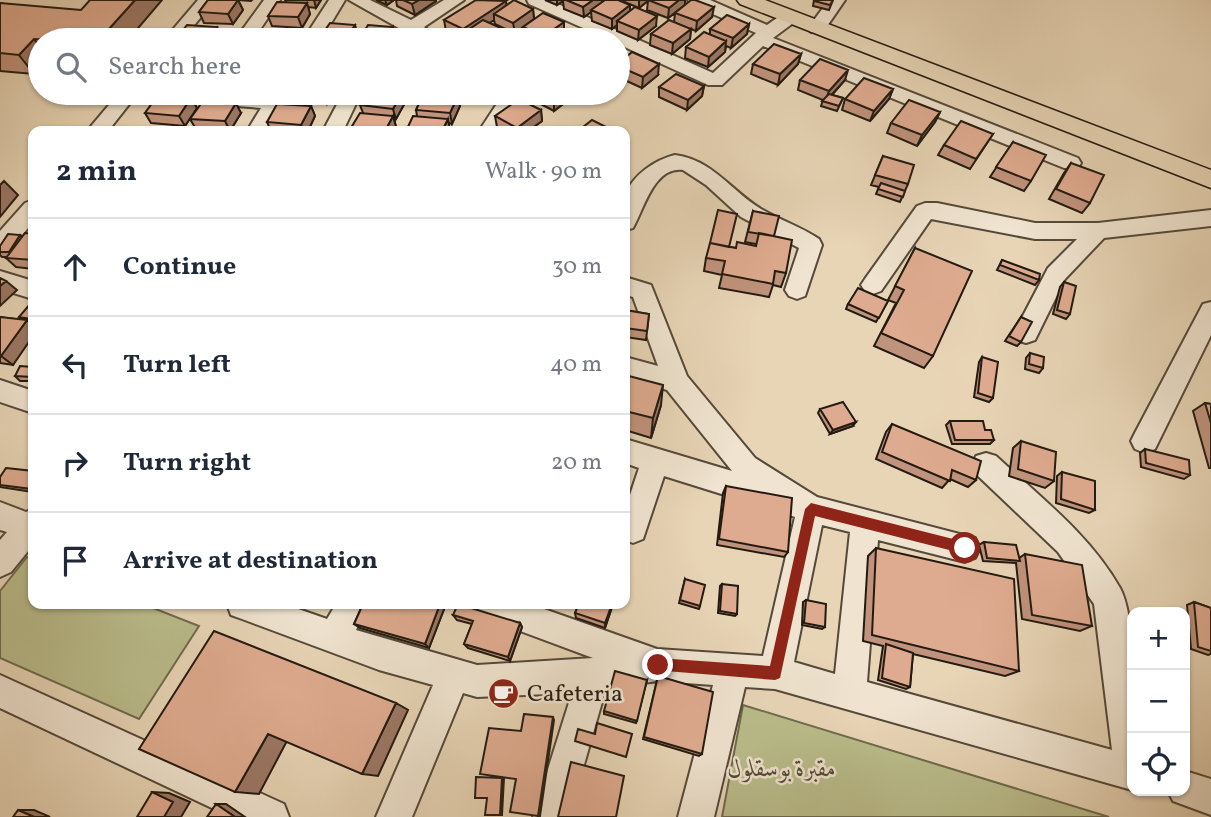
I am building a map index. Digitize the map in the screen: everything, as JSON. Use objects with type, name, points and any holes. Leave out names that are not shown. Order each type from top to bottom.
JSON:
[{"type":"main road","points":[[747,0],[1211,179]]},
{"type":"street","points":[[183,28],[207,0]]},
{"type":"street","points":[[252,28],[272,0]]},
{"type":"street","points":[[320,28],[337,0]]},
{"type":"street","points":[[357,0],[412,27],[456,0]]},
{"type":"street","points":[[535,0],[593,28]]},
{"type":"street","points":[[696,0],[764,36],[1071,163]]},
{"type":"street","points":[[817,28],[837,0]]},
{"type":"street","points":[[630,44],[715,81],[764,36],[790,17]]},
{"type":"street","points":[[106,126],[121,105]]},
{"type":"street","points":[[260,126],[273,105]]},
{"type":"street","points":[[335,126],[346,105]]},
{"type":"street","points":[[492,126],[505,105]]},
{"type":"street","points":[[630,203],[657,169],[673,161],[684,162],[701,170],[748,212],[801,237],[811,245],[797,290]]},
{"type":"street","points":[[873,285],[925,211],[1035,230],[1098,231],[1211,218]]},
{"type":"street","points":[[0,246],[25,230]]},
{"type":"street","points":[[1026,333],[1056,274],[1098,231]]},
{"type":"street","points":[[0,281],[28,289]]},
{"type":"street","points":[[630,287],[643,290],[676,382],[744,467],[811,509]]},
{"type":"street","points":[[1145,441],[1211,311]]},
{"type":"street","points":[[630,368],[676,382]]},
{"type":"street","points":[[0,391],[28,400]]},
{"type":"street","points":[[630,452],[811,509],[965,548]]},
{"type":"street","points":[[630,528],[633,529],[655,460]]},
{"type":"street","points":[[986,466],[1068,542],[1109,599],[1127,733]]},
{"type":"street","points":[[775,673],[811,509]]},
{"type":"street","points":[[0,516],[28,525]]},
{"type":"street","points":[[850,692],[865,523]]},
{"type":"street","points":[[0,562],[28,530]]},
{"type":"street","points":[[256,609],[379,654],[477,681],[594,674],[658,665],[775,673],[1127,769]]},
{"type":"street","points":[[335,637],[350,609]]},
{"type":"street","points":[[502,609],[658,665]]},
{"type":"street","points":[[696,817],[733,670]]},
{"type":"street","points":[[551,817],[594,674]]},
{"type":"street","points":[[394,817],[454,675]]},
{"type":"street","points":[[0,691],[271,817]]},
{"type":"street","points":[[1190,791],[1211,797]]},
{"type":"green space","points":[[27,557],[28,609],[156,609],[199,626],[139,719],[0,658],[0,591]]},
{"type":"green space","name":"مقبرة بوسقلول","points":[[743,705],[1109,817],[722,817]]},
{"type":"building","points":[[90,0],[135,0],[110,28],[28,28],[28,45],[19,55],[0,53],[0,3],[81,10]]},
{"type":"building","points":[[208,0],[238,0],[228,14],[199,12]]},
{"type":"building","points":[[403,0],[419,0],[412,4]]},
{"type":"building","points":[[476,0],[506,1],[465,28],[444,20]]},
{"type":"building","points":[[514,0],[533,9],[513,23],[494,14]]},
{"type":"building","points":[[566,0],[593,0],[583,7]]},
{"type":"building","points":[[605,0],[618,0],[630,5],[612,19],[591,10]]},
{"type":"building","points":[[648,0],[679,0],[669,8]]},
{"type":"building","points":[[691,0],[714,7],[697,21],[675,13]]},
{"type":"building","points":[[814,0],[833,0],[830,5]]},
{"type":"building","points":[[277,2],[307,3],[298,17],[268,16]]},
{"type":"building","points":[[635,7],[657,16],[639,30],[617,21]]},
{"type":"building","points":[[543,13],[564,22],[555,28],[523,27]]},
{"type":"building","points":[[727,15],[749,24],[733,38],[710,29]]},
{"type":"building","points":[[483,20],[501,28],[471,28]]},
{"type":"building","points":[[669,20],[691,29],[673,43],[651,34]]},
{"type":"building","points":[[330,23],[355,25],[353,28],[326,28]]},
{"type":"building","points":[[187,25],[217,27],[216,28],[185,28]]},
{"type":"building","points":[[368,25],[393,27],[392,28],[366,28]]},
{"type":"building","points":[[704,32],[726,41],[709,57],[686,47]]},
{"type":"building","points":[[774,44],[801,54],[780,74],[753,64]]},
{"type":"building","points":[[632,52],[659,64],[643,77],[630,71]]},
{"type":"building","points":[[820,59],[848,70],[829,91],[800,80]]},
{"type":"building","points":[[676,74],[704,86],[688,100],[659,87]]},
{"type":"building","points":[[864,78],[893,89],[874,111],[845,99]]},
{"type":"building","points":[[829,94],[843,98],[839,106],[822,101]]},
{"type":"building","points":[[909,100],[940,112],[922,135],[891,123]]},
{"type":"building","points":[[151,105],[186,105],[179,116],[145,113]]},
{"type":"building","points":[[200,105],[235,105],[225,121],[190,119]]},
{"type":"building","points":[[276,105],[311,106],[301,125],[267,122]]},
{"type":"building","points":[[360,105],[395,105],[393,109]]},
{"type":"building","points":[[418,105],[454,105],[450,113],[416,110]]},
{"type":"building","points":[[511,105],[531,105],[541,110],[520,126],[513,126],[495,116]]},
{"type":"building","points":[[360,113],[393,116],[388,126],[352,126]]},
{"type":"building","points":[[413,116],[448,119],[444,126],[408,126]]},
{"type":"building","points":[[592,120],[604,126],[584,126]]},
{"type":"building","points":[[961,121],[993,134],[976,159],[944,145]]},
{"type":"building","points":[[1013,142],[1046,155],[1031,181],[996,167]]},
{"type":"building","points":[[883,156],[914,165],[908,184],[875,175]]},
{"type":"building","points":[[1071,163],[1104,175],[1090,203],[1056,189]]},
{"type":"building","points":[[881,183],[905,191],[903,197],[878,189]]},
{"type":"building","points":[[718,210],[737,214],[729,247],[710,243]]},
{"type":"building","points":[[753,211],[779,216],[774,236],[748,232]]},
{"type":"building","points":[[25,233],[28,233],[28,260],[6,258]]},
{"type":"building","points":[[759,233],[792,240],[786,273],[775,271],[773,284],[722,274],[725,261],[706,258],[710,243],[736,248],[737,242],[756,246]]},
{"type":"building","points":[[8,234],[20,235],[9,252],[0,252],[0,246]]},
{"type":"building","points":[[915,248],[972,271],[933,356],[881,333],[904,290],[895,286]]},
{"type":"building","points":[[1002,260],[1040,274],[1039,280],[1000,265]]},
{"type":"building","points":[[1064,282],[1076,286],[1070,314],[1057,310]]},
{"type":"building","points":[[858,288],[888,301],[879,318],[848,304]]},
{"type":"building","points":[[28,306],[28,318],[19,317]]},
{"type":"building","points":[[630,311],[649,314],[647,331],[630,329]]},
{"type":"building","points":[[0,317],[27,320],[1,356],[0,356]]},
{"type":"building","points":[[1021,317],[1032,322],[1021,342],[1009,336]]},
{"type":"building","points":[[1030,353],[1044,357],[1043,368],[1029,364]]},
{"type":"building","points":[[982,357],[998,362],[993,398],[978,393]]},
{"type":"building","points":[[20,366],[28,367],[28,377],[15,376]]},
{"type":"building","points":[[630,376],[663,385],[653,418],[630,412]]},
{"type":"building","points":[[843,402],[856,422],[833,430],[820,409]]},
{"type":"building","points":[[1205,403],[1211,404],[1211,423]]},
{"type":"building","points":[[950,421],[983,421],[985,430],[991,430],[994,440],[955,440]]},
{"type":"building","points":[[892,424],[981,461],[976,480],[952,470],[950,481],[882,452]]},
{"type":"building","points":[[1021,441],[1056,452],[1054,481],[1018,469]]},
{"type":"building","points":[[1145,449],[1189,460],[1190,475],[1146,463]]},
{"type":"building","points":[[6,468],[28,470],[28,488],[0,485],[0,477]]},
{"type":"building","points":[[1062,472],[1095,481],[1095,510],[1061,499]]},
{"type":"building","points":[[726,486],[792,498],[788,552],[719,539]]},
{"type":"building","points":[[984,542],[1016,545],[1020,561],[987,558]]},
{"type":"building","points":[[876,548],[1014,579],[1019,671],[872,635]]},
{"type":"building","points":[[1025,554],[1082,565],[1092,626],[1032,615]]},
{"type":"building","points":[[685,579],[705,585],[700,606],[680,600]]},
{"type":"building","points":[[722,584],[738,586],[737,614],[720,611]]},
{"type":"building","points":[[806,600],[826,604],[825,627],[804,623]]},
{"type":"building","points":[[1194,602],[1211,608],[1211,651],[1198,647]]},
{"type":"building","points":[[361,609],[438,609],[425,644],[354,624]]},
{"type":"building","points":[[456,609],[474,609],[520,623],[508,657],[464,644],[473,621],[453,615]]},
{"type":"building","points":[[577,609],[610,609],[605,623],[575,613]]},
{"type":"building","points":[[214,631],[396,703],[362,774],[268,734],[235,792],[139,749]]},
{"type":"building","points":[[886,644],[913,653],[910,687],[882,678]]},
{"type":"building","points":[[615,671],[647,680],[637,721],[604,711]]},
{"type":"building","points":[[658,676],[713,692],[702,754],[644,737]]},
{"type":"building","points":[[524,714],[553,717],[538,816],[510,812],[516,779],[480,774],[489,728],[521,731]]},
{"type":"building","points":[[597,723],[632,734],[626,757],[575,741],[578,729],[595,734]]},
{"type":"building","points":[[571,762],[624,776],[616,817],[558,817]]},
{"type":"building","points":[[476,777],[502,778],[500,815],[485,815],[487,798],[475,798]]},
{"type":"building","points":[[152,792],[173,802],[164,817],[137,817]]},
{"type":"building","points":[[216,804],[235,817],[207,817]]},
{"type":"building","points":[[18,810],[34,817],[13,817]]},
{"type":"place","name":"Cafeteria","points":[[504,693]]},
{"type":"route","points":[[658,665],[775,673],[811,509],[965,548]]}]
